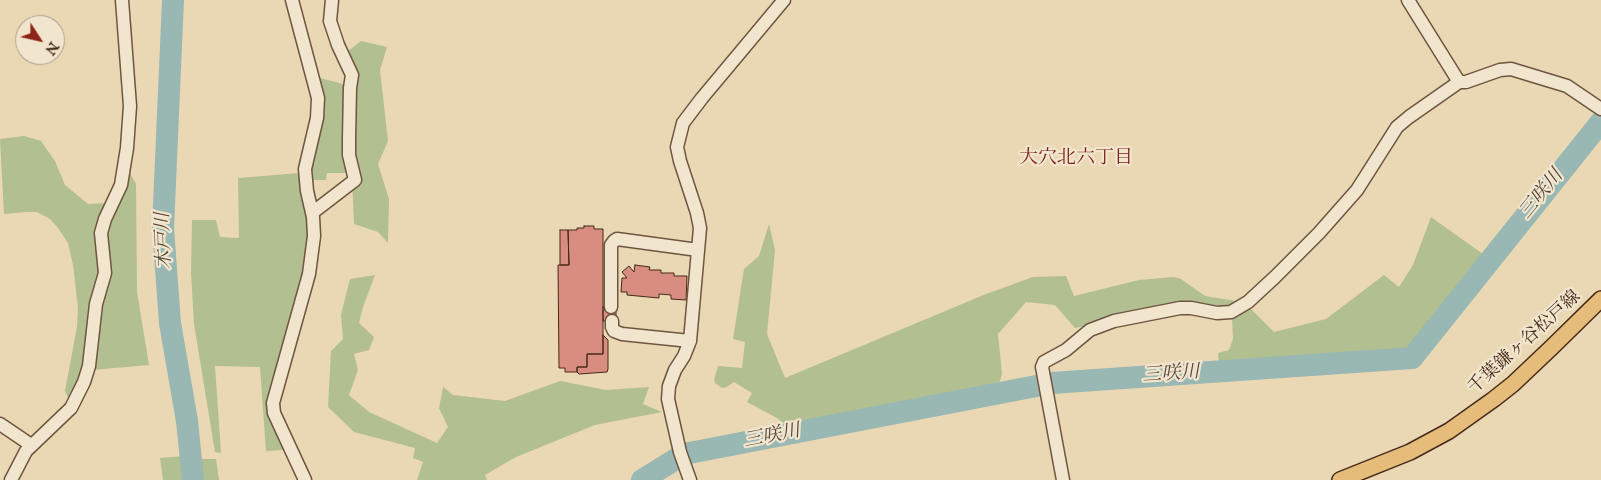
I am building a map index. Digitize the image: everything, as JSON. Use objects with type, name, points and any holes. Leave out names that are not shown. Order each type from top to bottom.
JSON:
[{"type":"main road","name":"千葉鎌ヶ谷松戸線","points":[[1340,480],[1410,452],[1450,431],[1513,384],[1601,299]]},
{"type":"street","points":[[11,480],[26,451],[71,408],[84,382],[88,366],[96,304],[106,274],[101,232],[121,185],[127,148],[130,106],[122,0]]},
{"type":"street","points":[[292,0],[318,98],[317,118],[305,169],[314,236],[309,274],[273,403],[274,413],[305,480]]},
{"type":"street","points":[[312,213],[355,180],[349,155],[348,140],[352,75],[330,22],[332,0]]},
{"type":"street","points":[[690,480],[680,452],[668,399],[669,386],[675,370],[684,356],[690,341],[700,228],[677,147],[684,123],[702,98],[784,0]]},
{"type":"street","points":[[1408,0],[1459,82]]},
{"type":"street","points":[[1063,480],[1042,368],[1044,362],[1066,350],[1090,330],[1114,322],[1180,308],[1217,313],[1231,312],[1248,302],[1319,233],[1357,190],[1397,127],[1459,82],[1466,82],[1500,70],[1511,69],[1567,86],[1601,109]]},
{"type":"street","points":[[611,307],[611,245],[617,239],[698,250]]},
{"type":"street","points":[[612,321],[614,331],[622,334],[690,341]]},
{"type":"street","points":[[0,424],[31,446]]},
{"type":"green space","points":[[361,41],[387,47],[380,70],[388,141],[378,164],[389,199],[388,243],[378,232],[354,224],[351,153],[354,90],[359,77],[344,54]]},
{"type":"green space","points":[[320,78],[347,85],[350,173],[327,173],[326,180],[311,180],[310,171],[322,99]]},
{"type":"green space","points":[[24,136],[41,141],[55,161],[65,185],[88,204],[108,203],[101,273],[85,365],[70,402],[65,391],[77,327],[78,308],[73,265],[68,243],[50,219],[37,212],[4,214],[0,139]]},
{"type":"green space","points":[[129,171],[136,184],[137,292],[149,365],[92,370],[102,305],[110,273],[109,220]]},
{"type":"green space","points":[[300,173],[307,218],[308,239],[302,276],[268,409],[284,450],[266,451],[260,367],[215,366],[221,453],[215,452],[194,324],[191,273],[192,220],[216,220],[220,237],[239,238],[238,178]]},
{"type":"green space","points":[[1431,217],[1487,257],[1412,350],[1219,366],[1218,353],[1229,350],[1233,339],[1232,315],[1247,305],[1274,332],[1326,319],[1384,275],[1399,287],[1413,265]]},
{"type":"green space","points":[[769,224],[775,250],[767,334],[785,378],[986,294],[1033,277],[1066,276],[1074,296],[1139,280],[1174,277],[1181,279],[1205,296],[1242,302],[1229,309],[1192,305],[1075,328],[1055,305],[1026,302],[998,334],[1002,374],[997,390],[789,428],[777,418],[747,402],[752,393],[734,382],[722,388],[714,380],[718,366],[742,368],[745,342],[733,339],[744,269],[759,256]]},
{"type":"green space","points":[[375,275],[359,323],[374,337],[369,350],[354,354],[358,370],[349,395],[369,412],[437,443],[448,427],[439,408],[443,387],[453,395],[505,401],[560,381],[606,390],[649,387],[643,404],[662,412],[595,425],[516,457],[485,475],[487,480],[417,480],[423,462],[413,458],[415,448],[354,432],[328,407],[331,351],[343,339],[341,315],[350,279]]},
{"type":"green space","points":[[185,456],[186,480],[163,480],[160,458]]},
{"type":"green space","points":[[194,459],[216,459],[219,480],[196,480]]},
{"type":"building","points":[[584,226],[594,226],[594,229],[603,229],[603,354],[587,354],[587,367],[577,367],[577,372],[565,372],[565,368],[559,368],[558,265],[569,265],[568,230],[577,230],[577,228],[584,228]]},
{"type":"building","points":[[560,230],[568,230],[569,265],[560,265]]},
{"type":"building","points":[[635,265],[650,267],[649,270],[661,270],[661,273],[674,273],[674,276],[687,276],[686,300],[671,299],[671,295],[659,294],[659,298],[627,295],[627,292],[621,292],[622,278],[627,278],[622,272],[629,266],[634,272]]},
{"type":"building","points":[[603,307],[616,307],[616,321],[603,321]]},
{"type":"building","points":[[603,335],[608,340],[607,372],[579,374],[577,367],[587,367],[587,354],[603,354]]},
{"type":"waterway","name":"木戸川","points":[[173,0],[163,228],[170,323],[187,421],[193,480]]},
{"type":"waterway","name":"三咲川","points":[[642,480],[684,454],[1052,383],[1412,358],[1601,122]]},
{"type":"district","name":"大穴北六丁目","points":[[1076,159]]}]
